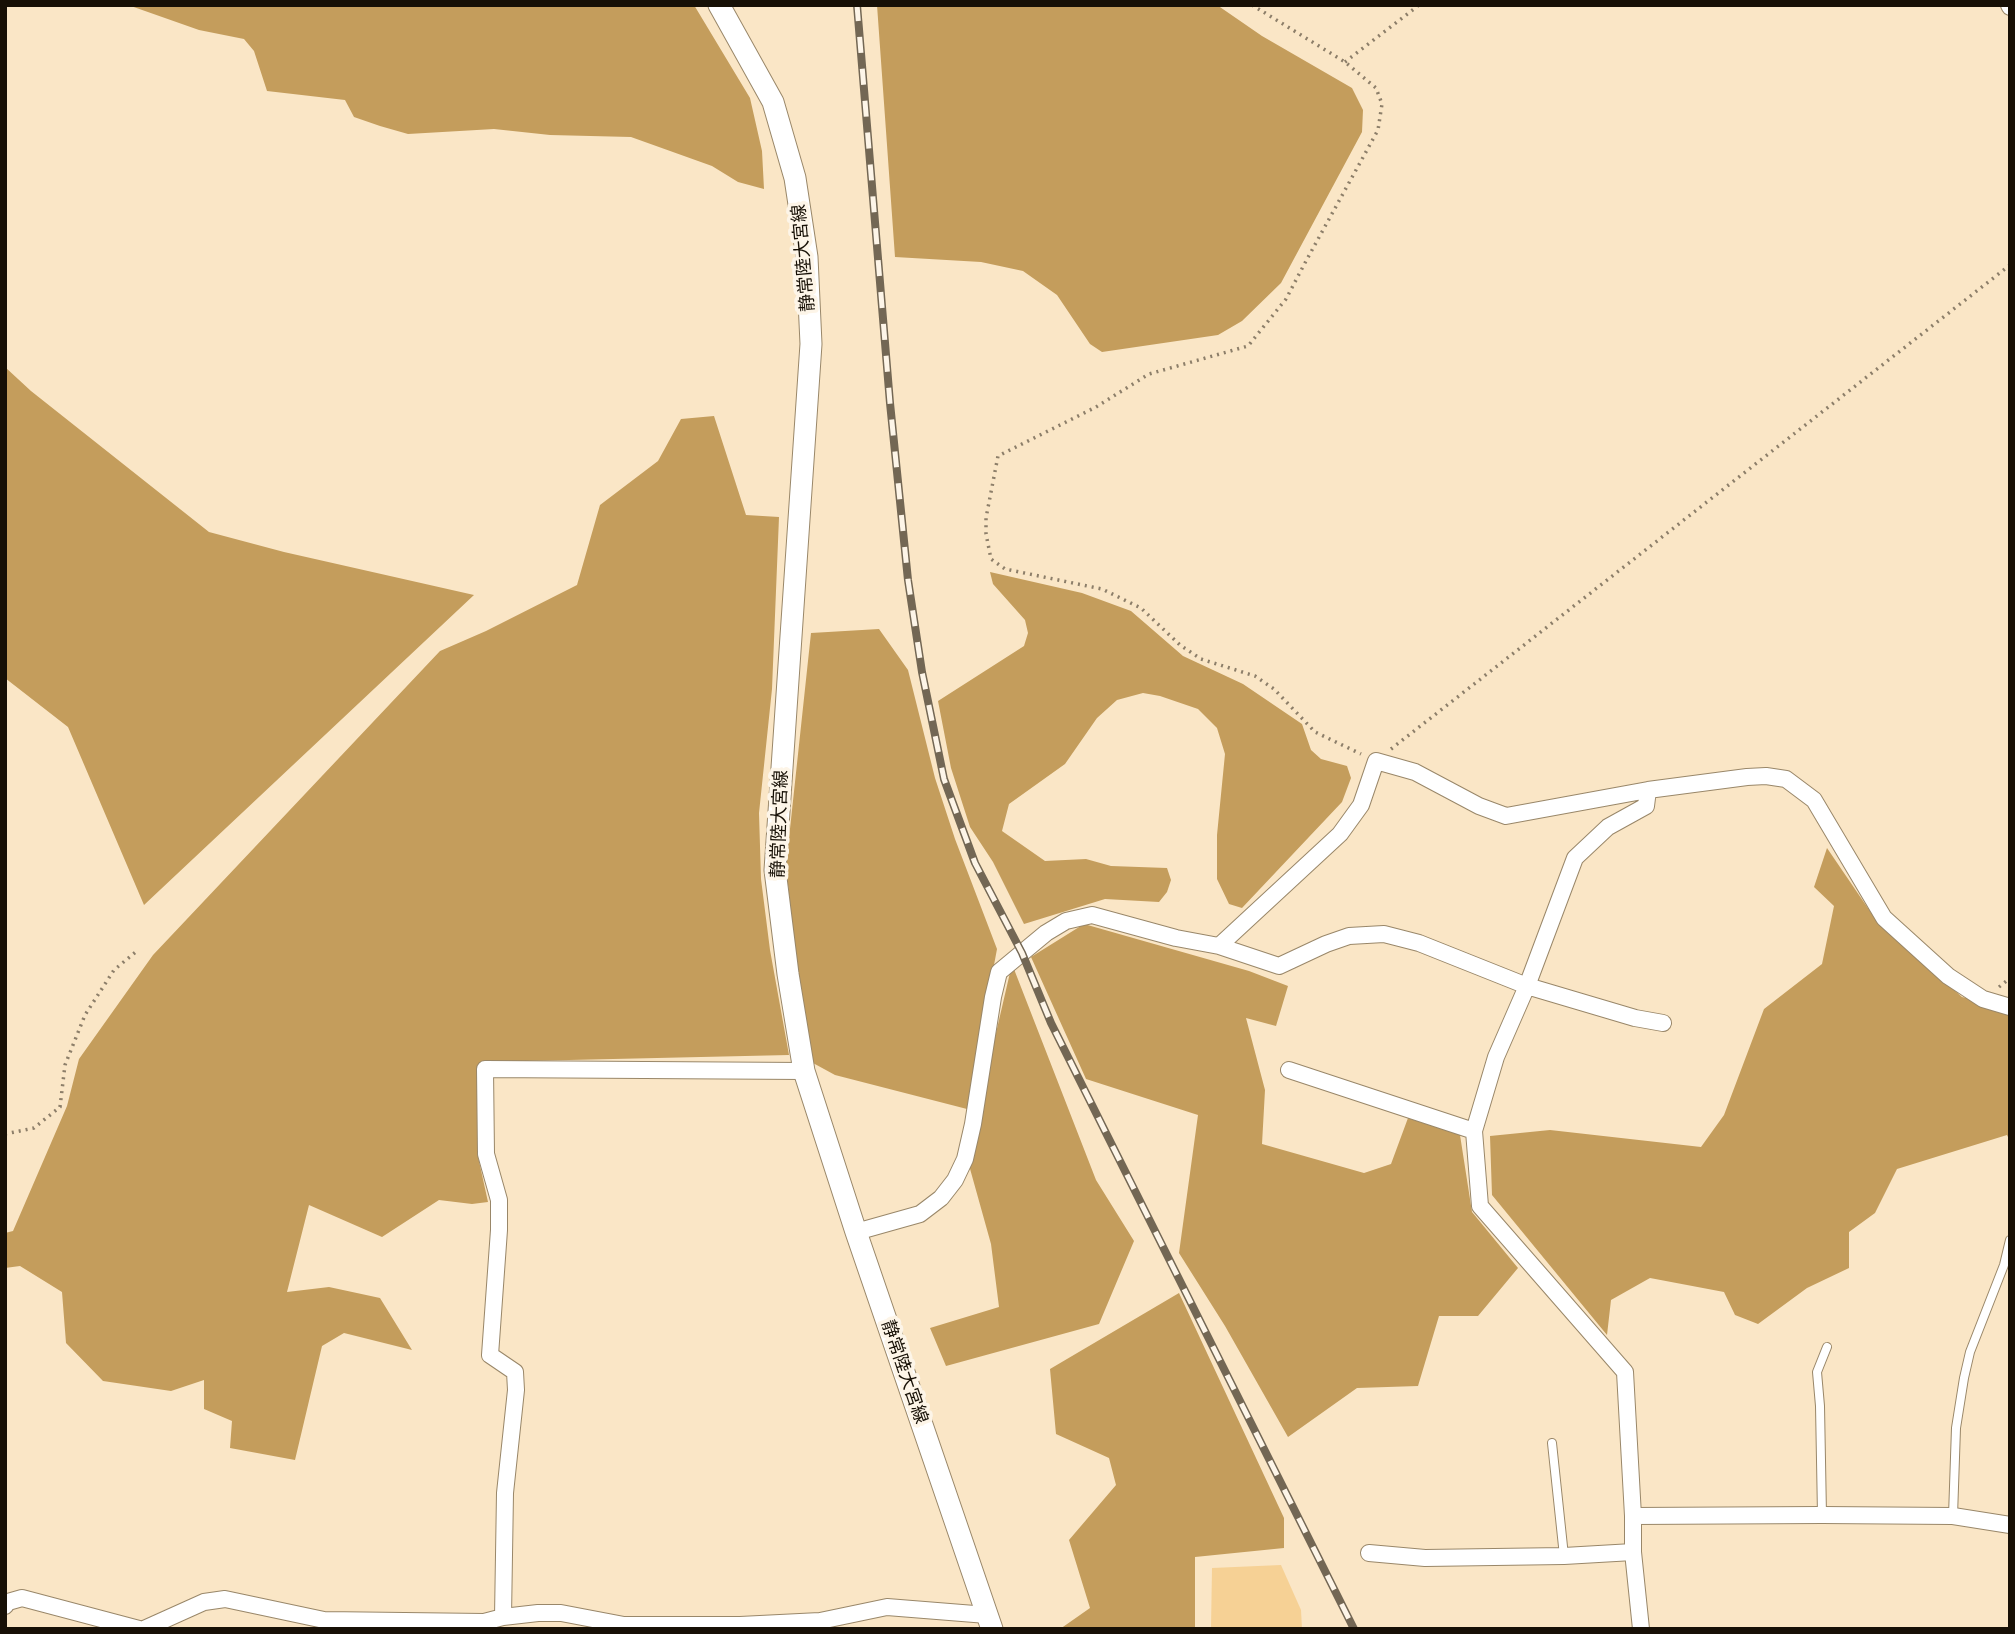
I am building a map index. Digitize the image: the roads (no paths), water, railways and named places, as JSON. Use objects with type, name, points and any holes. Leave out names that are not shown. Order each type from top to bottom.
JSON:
[{"type":"main road","name":"静常陸大宮線","points":[[719,5],[773,102],[795,178],[807,257],[811,344],[775,870],[804,1071],[856,1232],[990,1622]]},
{"type":"street","points":[[1219,946],[1340,834],[1361,805],[1376,761],[1415,772],[1479,806],[1506,816],[1648,790],[1747,776],[1766,776],[1786,779],[1814,800],[1884,918],[1948,976],[1983,999],[2010,1007]]},
{"type":"street","points":[[1641,1629],[1633,1552],[1625,1372],[1480,1206],[1474,1131],[1496,1057],[1527,986],[1575,858],[1608,827],[1646,806],[1648,790]]},
{"type":"street","points":[[856,1232],[920,1214],[941,1198],[955,1180],[965,1159],[973,1125],[999,972],[1046,933],[1066,921],[1092,915],[1176,938],[1219,946],[1279,966],[1349,936],[1384,934],[1419,943],[1527,986],[1635,1018],[1663,1023]]},
{"type":"street","points":[[503,1617],[505,1493],[516,1390],[515,1372],[490,1355],[499,1200],[486,1154],[485,1069],[804,1071]]},
{"type":"street","points":[[1289,1070],[1474,1131]]},
{"type":"street","points":[[1633,1516],[1953,1516],[2010,1525]]},
{"type":"street","points":[[1368,1553],[1425,1558],[1633,1552]]},
{"type":"street","points":[[5,1606],[8,1602],[22,1598],[141,1629],[204,1602],[225,1600],[324,1620],[484,1625],[503,1617],[538,1613],[561,1614],[624,1625],[740,1625],[820,1621],[887,1607],[990,1622]]},
{"type":"lane","points":[[1953,1516],[1956,1428],[1964,1378],[1970,1352],[2004,1265],[2010,1240]]},
{"type":"lane","points":[[1822,1515],[1817,1372],[1827,1347]]},
{"type":"lane","points":[[1552,1443],[1564,1556]]},
{"type":"railway","points":[[857,5],[890,403],[908,580],[922,672],[944,779],[975,863],[1022,953],[1051,1023],[1354,1629]]}]
